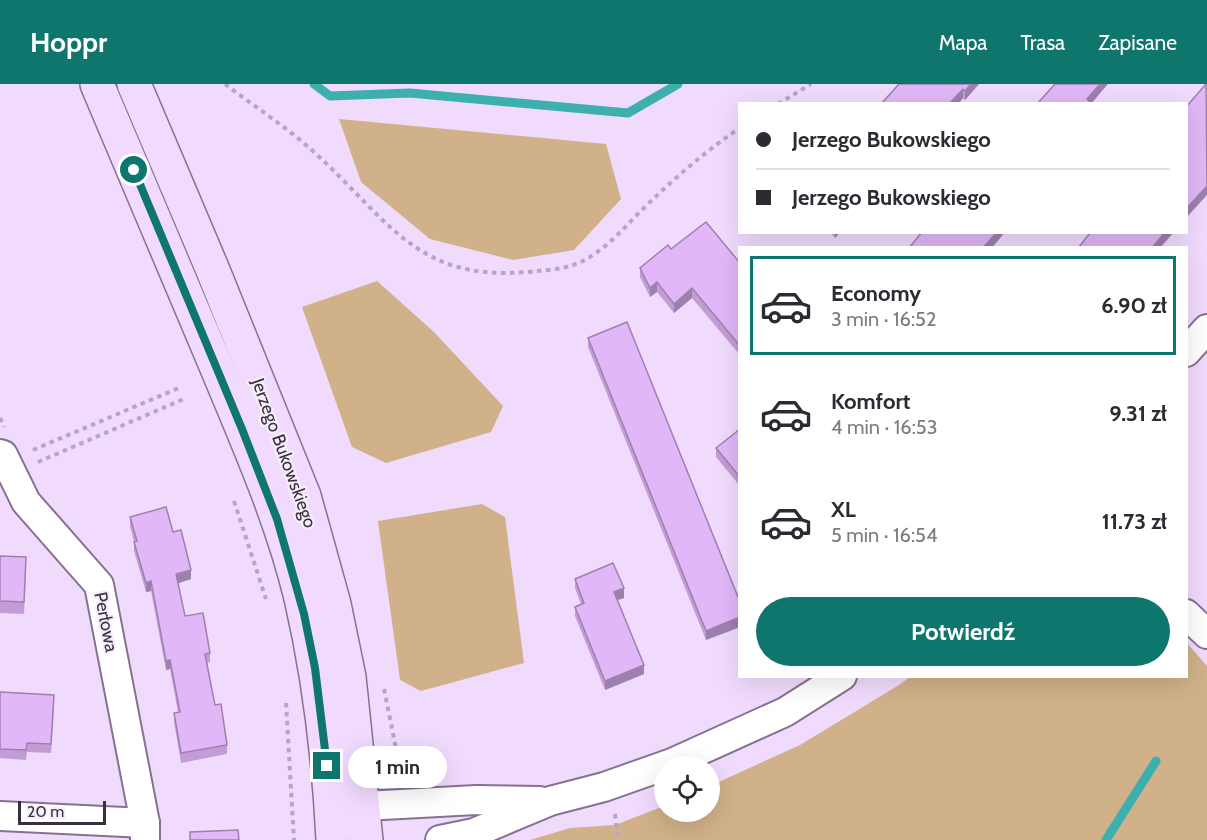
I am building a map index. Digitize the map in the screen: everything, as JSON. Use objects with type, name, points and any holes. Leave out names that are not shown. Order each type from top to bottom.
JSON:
[{"type":"street","name":"Jerzego Bukowskiego","points":[[97,84],[242,429],[277,519],[301,596],[315,668],[339,836]]},
{"type":"street","name":"Jerzego Bukowskiego","points":[[134,84],[212,268],[304,496],[333,604],[349,677],[366,840]]},
{"type":"street","points":[[1188,350],[1207,329]]},
{"type":"street","name":"Perłowa","points":[[0,816],[145,832],[99,585],[26,502],[12,454]]},
{"type":"street","points":[[1188,616],[1207,634]]},
{"type":"street","points":[[440,840],[474,833],[550,801],[604,787],[672,763],[785,712],[839,678]]},
{"type":"street","points":[[339,836],[364,806],[476,800],[550,801]]},
{"type":"path","points":[[225,84],[315,153],[398,236],[424,254],[468,270],[505,274],[567,268],[596,254],[623,231],[647,204],[713,146],[738,129]]},
{"type":"path","points":[[781,102],[811,84]]},
{"type":"path","points":[[12,454],[181,387]]},
{"type":"path","points":[[12,454],[186,398]]},
{"type":"path","points":[[0,418],[12,454]]},
{"type":"path","points":[[233,496],[269,608]]},
{"type":"path","points":[[285,693],[294,840]]},
{"type":"path","points":[[615,813],[618,840]]},
{"type":"shaded area","points":[[339,119],[606,144],[621,199],[574,250],[513,260],[430,239],[361,182]]},
{"type":"shaded area","points":[[377,281],[434,332],[503,406],[491,432],[386,463],[352,447],[302,307]]},
{"type":"shaded area","points":[[482,504],[505,517],[524,663],[421,691],[400,680],[378,521]]},
{"type":"shaded area","points":[[1188,644],[1207,666],[1207,840],[530,840],[570,828],[615,825],[654,810],[654,822],[720,822],[720,781],[800,745],[909,678],[1188,678]]},
{"type":"building","points":[[899,84],[971,84],[951,102],[883,102]]},
{"type":"building","points":[[1055,84],[1100,84],[1087,99],[1090,102],[1039,102]]},
{"type":"building","points":[[1206,84],[1207,186],[1188,207],[1188,105]]},
{"type":"building","points":[[706,222],[738,261],[738,344],[692,288],[674,304],[657,282],[650,288],[640,268],[668,245],[671,249]]},
{"type":"building","points":[[920,234],[995,234],[985,246],[911,246]]},
{"type":"building","points":[[1089,234],[1163,234],[1154,246],[1080,246]]},
{"type":"building","points":[[627,322],[738,597],[738,618],[706,631],[588,338]]},
{"type":"building","points":[[738,431],[738,475],[716,448]]},
{"type":"building","points":[[166,507],[173,532],[181,530],[191,570],[176,574],[185,616],[203,613],[210,653],[205,654],[215,705],[221,704],[227,745],[181,753],[174,713],[180,712],[170,660],[166,661],[151,581],[146,583],[134,542],[137,541],[130,517]]},
{"type":"building","points":[[0,556],[26,557],[24,602],[0,601]]},
{"type":"building","points":[[613,563],[624,588],[614,592],[644,665],[605,681],[575,607],[584,603],[575,579]]},
{"type":"building","points":[[0,692],[54,695],[51,744],[27,743],[26,750],[0,749]]},
{"type":"building","points":[[238,830],[239,840],[190,840],[190,832]]},
{"type":"waterway","points":[[314,84],[330,96],[410,93],[628,113],[678,84]]},
{"type":"waterway","points":[[1106,840],[1156,761]]},
{"type":"route","points":[[134,170],[277,519],[301,596],[315,668],[327,766]]}]
